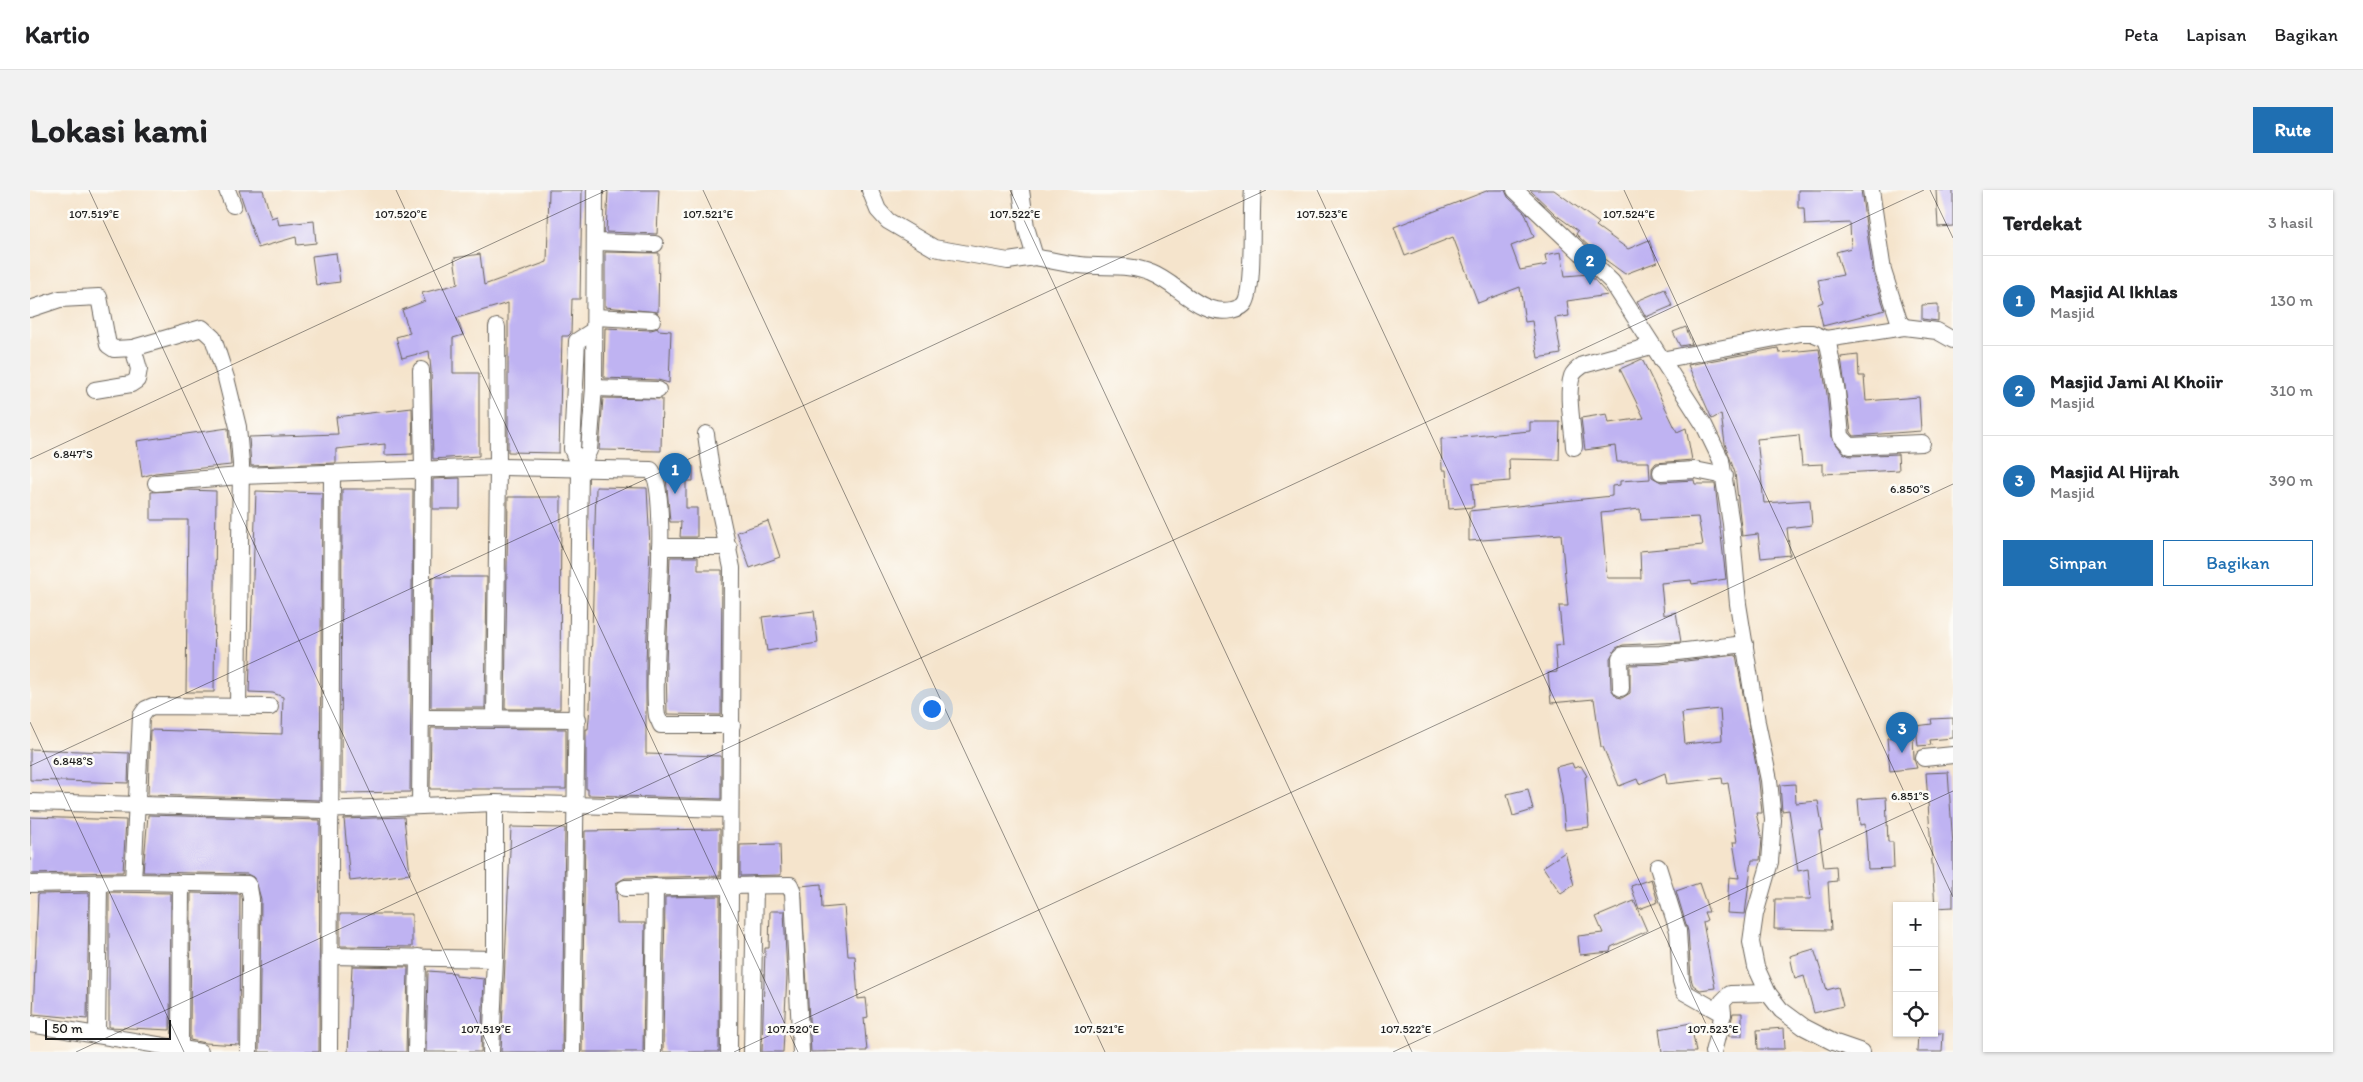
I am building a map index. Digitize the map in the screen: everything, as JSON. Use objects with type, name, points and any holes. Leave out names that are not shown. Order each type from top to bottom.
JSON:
[{"type":"street","points":[[580,469],[590,450],[594,388],[595,190]]},
{"type":"street","points":[[870,190],[878,210],[888,221],[934,248],[1008,261],[1035,257],[1080,265],[1128,266],[1152,273],[1202,307],[1221,311],[1240,308],[1245,303],[1251,282],[1250,212],[1253,190]]},
{"type":"street","points":[[1020,190],[1026,227],[1035,257]]},
{"type":"street","points":[[1515,190],[1612,282],[1712,440],[1721,460],[1725,476],[1738,604],[1769,780],[1773,820],[1770,862],[1755,914],[1751,942],[1756,967],[1768,993],[1781,1010],[1804,1028],[1833,1042],[1862,1052]]},
{"type":"street","points":[[1871,190],[1883,271],[1899,321],[1904,327]]},
{"type":"street","points":[[595,242],[655,244]]},
{"type":"street","points":[[30,310],[60,299],[99,296],[108,345],[114,349],[133,348],[202,328],[213,338],[238,427],[240,476],[238,706]]},
{"type":"street","points":[[572,1052],[577,804],[580,469],[572,449],[577,342],[594,324],[652,320]]},
{"type":"street","points":[[495,718],[498,467],[497,327]]},
{"type":"street","points":[[1661,360],[1801,333],[1812,333],[1826,340],[1904,327],[1938,332],[1953,340]]},
{"type":"street","points":[[1826,340],[1837,393],[1841,436],[1846,442],[1850,446],[1922,443]]},
{"type":"street","points":[[1574,447],[1571,394],[1572,375],[1576,369],[1583,365],[1651,346]]},
{"type":"street","points":[[96,390],[131,384],[137,380],[139,369],[133,348]]},
{"type":"street","points":[[420,806],[423,469],[421,370]]},
{"type":"street","points":[[594,388],[658,390]]},
{"type":"street","points":[[706,434],[711,470],[732,568],[732,800],[729,809],[729,1052]]},
{"type":"street","points":[[156,483],[240,476],[498,467],[651,470],[658,483],[660,547],[657,716],[661,725],[732,725]]},
{"type":"street","points":[[1662,472],[1695,470],[1725,476]]},
{"type":"street","points":[[329,1052],[332,810],[332,473]]},
{"type":"street","points":[[660,547],[729,547]]},
{"type":"street","points":[[1621,688],[1620,658],[1623,656],[1745,644]]},
{"type":"street","points":[[133,882],[141,716],[146,709],[153,706],[270,707]]},
{"type":"street","points":[[421,718],[578,719]]},
{"type":"street","points":[[1924,758],[1953,755]]},
{"type":"street","points":[[30,802],[332,810],[495,803],[729,809]]},
{"type":"street","points":[[491,1052],[495,958],[495,803]]},
{"type":"street","points":[[1658,867],[1678,931],[1681,981],[1684,992],[1723,1014]]},
{"type":"street","points":[[97,1035],[99,882]]},
{"type":"street","points":[[30,884],[99,882],[241,883],[249,887],[249,1052]]},
{"type":"street","points":[[180,1049],[181,883]]},
{"type":"street","points":[[752,1052],[755,885]]},
{"type":"street","points":[[625,888],[729,888],[755,885],[790,885],[793,892],[801,1052]]},
{"type":"street","points":[[653,1052],[655,887]]},
{"type":"street","points":[[729,888],[754,913]]},
{"type":"street","points":[[330,956],[495,958]]},
{"type":"street","points":[[416,1052],[418,957]]},
{"type":"street","points":[[1713,1052],[1723,1014],[1722,1002],[1730,994],[1768,993]]},
{"type":"street","points":[[30,1024],[200,1052]]},
{"type":"building","points":[[239,190],[263,190],[271,218],[277,216],[279,225],[314,221],[316,243],[297,245],[296,237],[258,248]]},
{"type":"building","points":[[549,190],[582,190],[580,299],[572,299],[571,333],[568,336],[562,336],[559,453],[508,452],[508,303],[457,318],[463,335],[453,338],[453,373],[479,373],[479,456],[433,459],[429,351],[402,358],[396,337],[410,333],[402,310],[425,301],[422,293],[458,284],[454,258],[480,254],[484,285],[547,262]]},
{"type":"building","points":[[608,190],[659,190],[657,234],[606,232]]},
{"type":"building","points":[[1489,190],[1505,190],[1508,197],[1525,213],[1534,237],[1511,246],[1520,270],[1547,265],[1545,255],[1561,252],[1565,276],[1589,274],[1608,295],[1567,301],[1569,316],[1555,318],[1561,354],[1538,358],[1532,321],[1525,322],[1520,287],[1478,303],[1453,237],[1405,256],[1394,227]]},
{"type":"building","points":[[1530,190],[1554,190],[1599,223],[1596,226],[1628,249],[1649,240],[1657,262],[1625,274],[1596,253],[1576,234],[1578,231],[1556,215]]},
{"type":"building","points":[[1798,190],[1861,190],[1873,273],[1885,310],[1823,326],[1818,304],[1823,302],[1818,280],[1843,275],[1836,252],[1851,248],[1850,223],[1805,225],[1804,208],[1798,208]]},
{"type":"building","points":[[1936,190],[1953,190],[1953,226],[1938,227]]},
{"type":"building","points":[[605,252],[659,253],[658,312],[605,307]]},
{"type":"building","points":[[336,253],[340,282],[316,285],[312,256]]},
{"type":"building","points":[[1665,289],[1672,306],[1646,317],[1637,301]]},
{"type":"building","points":[[1938,304],[1938,321],[1922,319],[1922,305]]},
{"type":"building","points":[[1686,327],[1692,344],[1680,346],[1673,332]]},
{"type":"building","points":[[605,328],[651,330],[658,328],[658,330],[671,331],[669,383],[658,380],[604,378]]},
{"type":"building","points":[[1778,348],[1779,353],[1819,349],[1827,394],[1831,437],[1843,453],[1850,456],[1898,454],[1899,470],[1823,474],[1823,464],[1802,465],[1799,435],[1757,439],[1764,503],[1810,500],[1812,525],[1787,528],[1790,555],[1761,558],[1758,534],[1742,536],[1735,473],[1725,444],[1721,414],[1712,419],[1688,365]]},
{"type":"building","points":[[1858,355],[1859,376],[1864,376],[1866,401],[1919,397],[1921,431],[1854,436],[1851,432],[1841,357]]},
{"type":"building","points":[[1642,359],[1677,432],[1686,428],[1692,460],[1656,463],[1652,468],[1652,477],[1661,482],[1694,480],[1695,484],[1715,484],[1726,579],[1692,584],[1691,580],[1661,583],[1664,615],[1676,612],[1681,642],[1623,645],[1616,648],[1610,658],[1611,689],[1617,697],[1622,698],[1630,693],[1630,665],[1661,664],[1736,655],[1759,782],[1762,813],[1756,813],[1762,839],[1760,860],[1752,860],[1745,914],[1727,913],[1729,877],[1739,878],[1733,842],[1737,842],[1728,783],[1723,784],[1722,778],[1667,784],[1665,773],[1639,784],[1637,779],[1619,786],[1603,747],[1601,747],[1594,699],[1551,703],[1548,673],[1557,672],[1555,646],[1563,645],[1559,606],[1568,606],[1561,534],[1469,541],[1469,511],[1612,496],[1612,486],[1620,485],[1620,481],[1650,479],[1649,462],[1617,462],[1615,446],[1585,450],[1581,418],[1607,414],[1609,423],[1644,418],[1620,369]],"holes":[[[1640,509],[1641,520],[1698,517],[1703,545],[1640,551],[1641,578],[1607,578],[1601,513]],[[1720,709],[1722,740],[1685,744],[1682,713]]]},
{"type":"building","points":[[603,398],[662,399],[661,451],[599,450]]},
{"type":"building","points":[[412,408],[413,454],[385,455],[385,444],[336,449],[336,463],[251,466],[249,437],[338,434],[336,417]]},
{"type":"building","points":[[1530,422],[1560,422],[1559,460],[1509,459],[1510,481],[1472,484],[1474,507],[1449,509],[1446,470],[1442,470],[1441,439],[1530,431]]},
{"type":"building","points":[[228,428],[231,465],[155,473],[142,477],[137,441]]},
{"type":"building","points":[[665,465],[693,466],[693,481],[686,481],[686,508],[697,508],[697,537],[680,537],[681,522],[670,522]]},
{"type":"building","points":[[460,478],[460,509],[433,509],[433,479]]},
{"type":"building","points":[[596,487],[647,488],[650,546],[646,663],[646,754],[721,756],[721,799],[588,795],[588,789],[586,789],[586,729],[588,729],[590,707]]},
{"type":"building","points":[[342,489],[413,489],[410,792],[341,793]]},
{"type":"building","points":[[216,491],[214,692],[186,692],[188,520],[151,520],[151,492]]},
{"type":"building","points":[[256,491],[322,493],[320,800],[148,795],[150,730],[282,734],[283,697],[273,693],[249,692]]},
{"type":"building","points":[[508,497],[561,497],[560,709],[505,709]]},
{"type":"building","points":[[768,521],[780,557],[750,568],[737,532]]},
{"type":"building","points":[[670,557],[698,557],[698,570],[722,570],[721,715],[667,714],[666,663]]},
{"type":"building","points":[[432,577],[487,577],[485,708],[431,708]]},
{"type":"building","points":[[814,611],[818,643],[767,651],[762,617]]},
{"type":"building","points":[[1953,718],[1953,738],[1930,740],[1931,745],[1918,746],[1916,726],[1932,724],[1931,719]]},
{"type":"building","points":[[431,728],[566,729],[566,789],[430,789]]},
{"type":"building","points":[[1913,735],[1914,759],[1917,768],[1890,771],[1887,738]]},
{"type":"building","points":[[30,749],[129,753],[128,783],[30,780]]},
{"type":"building","points":[[1572,763],[1574,768],[1581,766],[1587,776],[1585,777],[1589,827],[1565,830],[1562,797],[1556,767]]},
{"type":"building","points":[[1948,772],[1953,846],[1953,907],[1938,908],[1938,902],[1935,902],[1926,773]]},
{"type":"building","points":[[1795,784],[1796,803],[1818,801],[1823,830],[1819,831],[1824,867],[1836,866],[1837,881],[1828,882],[1831,930],[1774,929],[1775,899],[1811,899],[1808,869],[1798,871],[1789,810],[1782,811],[1780,785]]},
{"type":"building","points":[[1528,789],[1533,810],[1513,816],[1507,794]]},
{"type":"building","points":[[1886,797],[1888,842],[1893,842],[1894,868],[1868,869],[1865,824],[1860,825],[1858,799]]},
{"type":"building","points":[[148,815],[320,820],[319,1052],[259,1052],[261,899],[255,878],[247,874],[143,872]]},
{"type":"building","points":[[30,817],[126,820],[123,872],[30,874]]},
{"type":"building","points":[[404,817],[410,874],[350,881],[344,819]]},
{"type":"building","points":[[511,827],[565,828],[562,1052],[501,1052]]},
{"type":"building","points":[[720,829],[720,876],[625,878],[616,883],[617,923],[645,923],[643,1052],[582,1052],[585,831]]},
{"type":"building","points":[[780,844],[781,875],[740,876],[740,845]]},
{"type":"building","points":[[1565,852],[1574,885],[1561,894],[1543,867]]},
{"type":"building","points":[[1651,879],[1658,902],[1639,909],[1631,886]]},
{"type":"building","points":[[1699,883],[1709,912],[1704,912],[1707,920],[1703,922],[1715,988],[1700,990],[1693,985],[1691,979],[1688,931],[1676,891]]},
{"type":"building","points":[[821,884],[822,908],[844,906],[848,956],[855,956],[858,999],[866,998],[868,1017],[864,1018],[867,1051],[811,1052],[801,886]]},
{"type":"building","points":[[109,892],[171,893],[170,1030],[109,1027]]},
{"type":"building","points":[[89,893],[87,1019],[33,1014],[38,894]]},
{"type":"building","points":[[191,893],[240,894],[239,1045],[190,1040]]},
{"type":"building","points":[[720,896],[719,1052],[663,1052],[665,897]]},
{"type":"building","points":[[1634,901],[1647,931],[1611,947],[1610,952],[1580,955],[1578,936],[1603,933],[1596,917]]},
{"type":"building","points":[[770,911],[784,911],[787,976],[783,1052],[762,1052],[765,948],[769,948]]},
{"type":"building","points":[[340,914],[412,914],[412,947],[340,946]]},
{"type":"building","points":[[1814,949],[1827,990],[1838,987],[1843,1006],[1814,1013],[1804,976],[1795,979],[1790,956]]},
{"type":"building","points":[[352,966],[408,967],[406,1052],[348,1052]]},
{"type":"building","points":[[428,971],[456,973],[456,976],[484,979],[481,1052],[426,1052]]},
{"type":"building","points":[[1733,1013],[1742,1013],[1742,1036],[1728,1036]]},
{"type":"building","points":[[1691,1023],[1696,1052],[1662,1052],[1659,1029]]},
{"type":"building","points":[[1784,1028],[1785,1049],[1758,1049],[1757,1030]]},
{"type":"building","points":[[1938,1033],[1943,1033],[1942,1052],[1917,1052],[1918,1037],[1938,1037]]},
{"type":"place","name":"Masjid Jami Al Khoiir","points":[[1590,285]]},
{"type":"place","name":"Masjid Al Ikhlas","points":[[675,494]]},
{"type":"place","name":"Masjid Al Hijrah","points":[[1902,753]]}]
